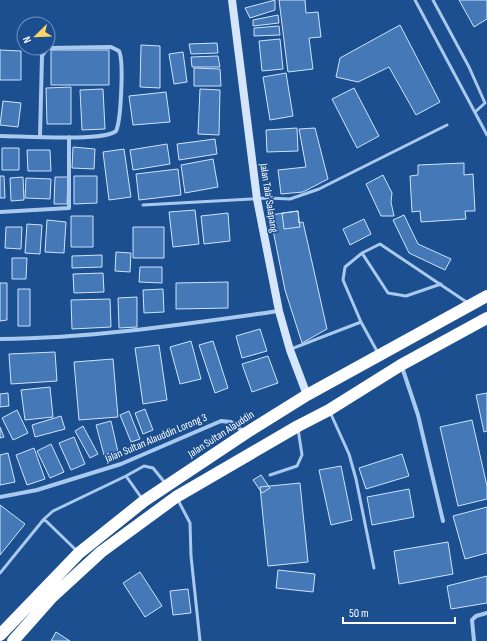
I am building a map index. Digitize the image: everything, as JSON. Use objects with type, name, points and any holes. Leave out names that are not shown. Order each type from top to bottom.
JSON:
[{"type":"highway","name":"Jalan Sultan Alauddin","points":[[0,635],[79,553],[144,501],[246,433],[308,395],[487,296]]},
{"type":"highway","points":[[13,641],[52,597],[101,552],[176,497],[298,426],[329,410],[401,365],[487,318]]},
{"type":"highway","points":[[167,485],[176,497]]},
{"type":"main road","name":"Jalan Tala' Salapang","points":[[232,0],[257,199],[279,311],[290,350],[308,395]]},
{"type":"street","points":[[0,136],[69,137],[110,135],[116,131],[119,119],[120,54],[116,48],[56,48]]},
{"type":"street","points":[[40,136],[42,56]]},
{"type":"street","points":[[0,212],[69,208],[69,137]]},
{"type":"street","points":[[0,339],[44,338],[124,332],[279,311]]},
{"type":"street","points":[[401,365],[418,415],[443,521]]},
{"type":"street","name":"Jalan Sultan Alauddin Lorong 3","points":[[0,496],[37,490],[121,464],[221,421],[231,422],[246,433]]},
{"type":"street","points":[[474,641],[472,620],[476,616],[487,613]]},
{"type":"lane","points":[[415,0],[487,134]]},
{"type":"lane","points":[[433,0],[469,67],[486,103],[475,112]]},
{"type":"lane","points":[[143,205],[268,198],[290,199],[312,192],[447,125]]},
{"type":"lane","points":[[380,356],[361,322],[343,280],[345,267],[362,253],[380,244],[472,305]]},
{"type":"lane","points":[[362,253],[388,294],[406,296],[441,284]]},
{"type":"lane","points":[[290,350],[361,322]]},
{"type":"lane","points":[[329,410],[349,454],[356,479],[374,568]]},
{"type":"lane","points":[[270,475],[297,466],[302,455],[298,426]]},
{"type":"lane","points":[[0,573],[44,519],[53,511],[144,466],[149,466],[167,485]]},
{"type":"lane","points":[[126,476],[144,501]]},
{"type":"lane","points":[[176,497],[190,523],[191,556],[200,641]]},
{"type":"lane","points":[[44,519],[79,553]]},
{"type":"building","points":[[275,0],[275,10],[250,18],[245,8]]},
{"type":"building","points":[[279,0],[305,0],[306,13],[318,12],[321,37],[309,38],[313,69],[288,72]]},
{"type":"building","points":[[459,0],[487,0],[487,19],[474,27]]},
{"type":"building","points":[[278,15],[279,23],[253,26],[253,20]]},
{"type":"building","points":[[400,25],[440,102],[416,115],[389,67],[358,82],[336,77],[340,58]]},
{"type":"building","points":[[279,26],[280,35],[254,36],[254,28]]},
{"type":"building","points":[[280,39],[283,69],[262,71],[259,41]]},
{"type":"building","points":[[217,43],[218,53],[191,54],[189,44]]},
{"type":"building","points":[[141,45],[160,46],[160,88],[140,87]]},
{"type":"building","points":[[0,50],[16,51],[16,56],[21,56],[21,80],[0,80]]},
{"type":"building","points":[[56,50],[109,50],[109,85],[51,85],[51,56],[56,56]]},
{"type":"building","points":[[183,52],[187,82],[174,84],[169,54]]},
{"type":"building","points":[[218,56],[220,67],[192,67],[191,57]]},
{"type":"building","points":[[194,68],[220,69],[221,86],[194,86]]},
{"type":"building","points":[[286,73],[293,116],[270,120],[263,77]]},
{"type":"building","points":[[71,87],[71,124],[47,124],[46,88]]},
{"type":"building","points":[[354,88],[379,136],[357,148],[332,99]]},
{"type":"building","points":[[103,89],[105,129],[82,130],[80,90]]},
{"type":"building","points":[[200,89],[220,90],[219,135],[198,134]]},
{"type":"building","points":[[166,92],[170,122],[133,125],[129,96]]},
{"type":"building","points":[[3,101],[21,103],[18,127],[0,125]]},
{"type":"building","points":[[297,128],[298,151],[267,152],[266,130]]},
{"type":"building","points":[[315,128],[328,179],[303,192],[281,194],[278,170],[306,167],[299,129]]},
{"type":"building","points":[[215,139],[217,154],[179,160],[177,144]]},
{"type":"building","points":[[167,144],[170,164],[133,170],[130,150]]},
{"type":"building","points":[[73,147],[95,149],[94,169],[72,168]]},
{"type":"building","points":[[2,148],[19,148],[19,170],[2,170]]},
{"type":"building","points":[[124,149],[131,197],[109,200],[103,152]]},
{"type":"building","points":[[27,150],[50,150],[51,171],[28,171]]},
{"type":"building","points":[[213,159],[218,187],[185,193],[181,165]]},
{"type":"building","points":[[464,163],[464,175],[473,174],[475,211],[465,211],[466,219],[421,222],[420,211],[412,212],[410,176],[418,175],[418,165]]},
{"type":"building","points":[[178,169],[181,195],[139,200],[136,174]]},
{"type":"building","points":[[383,175],[392,193],[391,202],[394,216],[381,216],[366,184]]},
{"type":"building","points":[[0,176],[4,176],[5,198],[0,198]]},
{"type":"building","points":[[74,176],[97,176],[97,203],[74,204]]},
{"type":"building","points":[[23,177],[24,200],[11,201],[10,178]]},
{"type":"building","points":[[55,177],[68,177],[67,204],[54,204]]},
{"type":"building","points":[[26,178],[51,179],[50,199],[25,198]]},
{"type":"building","points":[[195,210],[199,244],[173,247],[169,212]]},
{"type":"building","points":[[298,211],[300,227],[284,229],[282,213]]},
{"type":"building","points":[[298,211],[299,223],[303,222],[327,329],[302,343],[285,290],[270,215]]},
{"type":"building","points":[[228,213],[230,241],[204,244],[201,216]]},
{"type":"building","points":[[404,215],[418,244],[451,259],[445,270],[409,253],[393,220]]},
{"type":"building","points":[[71,216],[93,216],[93,247],[71,247]]},
{"type":"building","points":[[364,219],[371,234],[350,245],[343,229]]},
{"type":"building","points":[[47,220],[66,222],[64,253],[45,252]]},
{"type":"building","points":[[27,224],[42,225],[40,254],[25,253]]},
{"type":"building","points":[[6,227],[22,227],[21,249],[5,248]]},
{"type":"building","points":[[133,227],[164,227],[164,258],[133,258]]},
{"type":"building","points":[[116,252],[131,253],[130,272],[115,271]]},
{"type":"building","points":[[102,255],[102,267],[72,268],[72,256]]},
{"type":"building","points":[[12,258],[27,258],[26,279],[12,279]]},
{"type":"building","points":[[140,267],[162,267],[162,283],[139,282]]},
{"type":"building","points":[[103,273],[104,292],[74,293],[73,274]]},
{"type":"building","points":[[228,282],[228,308],[176,309],[176,283]]},
{"type":"building","points":[[0,283],[7,283],[7,320],[0,321]]},
{"type":"building","points":[[18,289],[30,289],[30,326],[18,326]]},
{"type":"building","points":[[163,289],[164,312],[144,313],[143,290]]},
{"type":"building","points":[[137,297],[137,327],[119,328],[118,298]]},
{"type":"building","points":[[110,299],[111,327],[72,329],[71,300]]},
{"type":"building","points":[[260,329],[267,351],[242,358],[236,336]]},
{"type":"building","points":[[191,341],[201,379],[180,384],[170,347]]},
{"type":"building","points":[[213,341],[228,388],[215,393],[199,345]]},
{"type":"building","points":[[159,345],[167,400],[143,404],[135,348]]},
{"type":"building","points":[[55,352],[57,381],[11,384],[9,354]]},
{"type":"building","points":[[268,356],[278,383],[252,392],[242,364]]},
{"type":"building","points":[[113,359],[118,417],[79,420],[74,362]]},
{"type":"building","points":[[50,387],[53,417],[25,420],[21,390]]},
{"type":"building","points":[[8,393],[9,406],[0,407],[0,394]]},
{"type":"building","points":[[487,393],[487,431],[484,432],[476,395]]},
{"type":"building","points":[[145,409],[153,430],[143,434],[135,413]]},
{"type":"building","points":[[17,410],[28,433],[13,440],[2,418]]},
{"type":"building","points":[[129,411],[140,439],[131,442],[120,415]]},
{"type":"building","points":[[61,416],[65,429],[35,437],[32,425]]},
{"type":"building","points":[[472,420],[487,486],[487,499],[458,506],[440,427]]},
{"type":"building","points":[[111,421],[118,452],[104,455],[96,425]]},
{"type":"building","points":[[83,426],[98,454],[90,458],[75,431]]},
{"type":"building","points":[[0,427],[4,437],[0,438]]},
{"type":"building","points":[[74,437],[85,464],[71,470],[59,443]]},
{"type":"building","points":[[51,444],[64,472],[50,478],[37,451]]},
{"type":"building","points":[[34,448],[45,479],[27,485],[16,455]]},
{"type":"building","points":[[8,453],[15,482],[0,485],[0,455]]},
{"type":"building","points":[[402,454],[409,476],[366,489],[359,468]]},
{"type":"building","points":[[341,466],[352,520],[331,525],[319,470]]},
{"type":"building","points":[[261,475],[270,488],[262,493],[253,480]]},
{"type":"building","points":[[300,483],[308,562],[268,566],[260,487]]},
{"type":"building","points":[[409,489],[414,517],[372,525],[367,497]]},
{"type":"building","points":[[0,505],[25,524],[0,555]]},
{"type":"building","points":[[487,507],[487,553],[465,559],[453,516]]},
{"type":"building","points":[[448,542],[453,574],[399,584],[394,551]]},
{"type":"building","points":[[278,570],[315,574],[313,592],[276,588]]},
{"type":"building","points":[[140,572],[162,606],[145,617],[123,583]]},
{"type":"building","points":[[487,576],[487,603],[451,609],[447,586]]},
{"type":"building","points":[[188,589],[191,613],[173,615],[170,591]]},
{"type":"building","points":[[56,632],[70,641],[51,641]]}]
